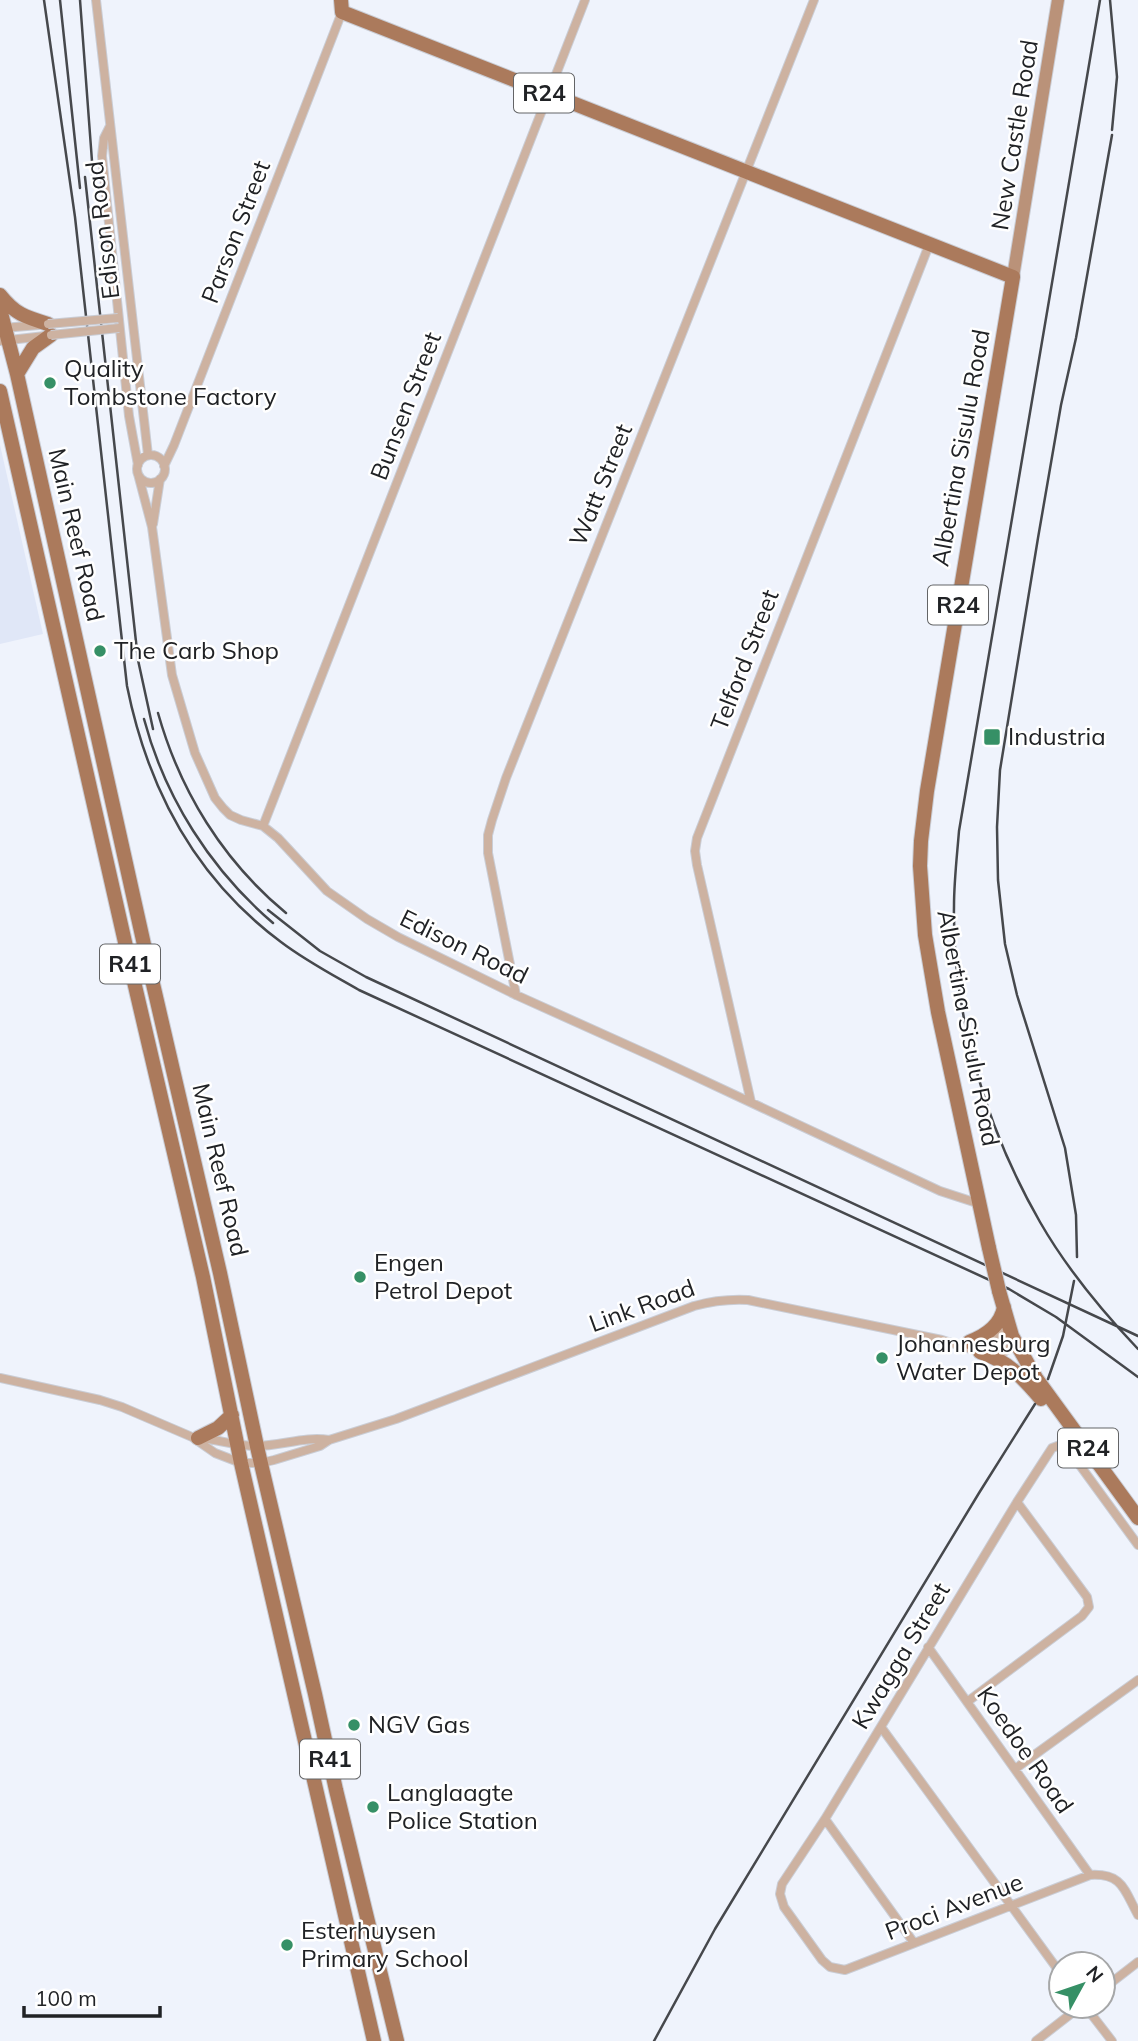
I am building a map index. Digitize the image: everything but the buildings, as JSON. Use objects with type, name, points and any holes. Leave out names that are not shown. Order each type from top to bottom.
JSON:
[{"type":"main road","name":"R24","points":[[341,6],[548,94],[1013,277]]},
{"type":"main road","name":"Albertina Sisulu Road","points":[[1013,277],[927,791],[921,841],[922,908],[930,966],[989,1248],[1013,1338],[1036,1378],[1138,1518]]},
{"type":"main road","points":[[0,295],[22,317],[50,330],[33,348],[17,374]]},
{"type":"main road","name":"Main Reef Road","points":[[0,309],[3,335],[17,374],[257,1446],[397,2041]]},
{"type":"main road","name":"Main Reef Road","points":[[0,391],[146,1037],[203,1276],[241,1463],[374,2041]]},
{"type":"main road","points":[[50,611],[69,607]]},
{"type":"main road","points":[[146,1037],[165,1033]]},
{"type":"main road","points":[[1004,1307],[1000,1320],[975,1347],[1018,1372],[1057,1420],[1097,1460]]},
{"type":"main road","points":[[195,1437],[218,1428],[232,1415]]},
{"type":"main road","points":[[333,1866],[354,1862]]},
{"type":"main road","points":[[344,1915],[365,1909]]},
{"type":"street","name":"Edison Road","points":[[96,0],[150,456]]},
{"type":"street","name":"Bunsen Street","points":[[263,826],[585,0]]},
{"type":"street","name":"Watt Street","points":[[516,995],[490,869],[488,835],[492,820],[511,765],[814,0]]},
{"type":"street","name":"New Castle Road","points":[[1013,277],[1058,0]]},
{"type":"street","name":"Parson Street","points":[[164,466],[341,6]]},
{"type":"street","name":"Edison Road","points":[[110,125],[104,138],[102,156],[131,432],[152,527],[177,698],[195,753],[215,798],[223,808],[241,820],[263,826],[278,838],[327,891],[366,919],[398,937],[516,995],[940,1191],[980,1204]]},
{"type":"street","name":"Telford Street","points":[[751,1102],[697,865],[697,838],[929,245]]},
{"type":"street","points":[[3,335],[118,318]]},
{"type":"street","points":[[50,330],[119,328]]},
{"type":"street","points":[[131,432],[150,456],[164,466],[160,479],[148,482],[140,478],[138,470],[150,456],[174,445]]},
{"type":"street","name":"Edison Road","points":[[152,527],[160,479]]},
{"type":"street","name":"Link Road","points":[[241,1463],[261,1463],[312,1449],[329,1440],[397,1419],[710,1302],[748,1300],[975,1347]]},
{"type":"street","points":[[942,1340],[975,1347],[1004,1352],[1011,1347],[1013,1338],[1003,1332],[975,1347]]},
{"type":"street","points":[[0,1378],[122,1408],[195,1437],[215,1453],[241,1463]]},
{"type":"street","name":"Link Road","points":[[195,1437],[257,1446],[318,1438],[329,1440]]},
{"type":"street","name":"Kwagga Street","points":[[822,1960],[784,1907],[780,1894],[782,1884],[1052,1448],[1060,1445],[1068,1449],[1138,1545]]},
{"type":"street","points":[[967,1702],[1082,1616],[1089,1607],[1087,1597],[1017,1502]]},
{"type":"street","name":"Koedoe Road","points":[[928,1647],[1090,1875]]},
{"type":"street","points":[[1015,1769],[1138,1680]]},
{"type":"street","points":[[881,1727],[1047,1955]]},
{"type":"street","points":[[824,1819],[914,1943]]},
{"type":"street","name":"Proci Avenue","points":[[822,1960],[830,1967],[845,1970],[1090,1875],[1109,1875],[1119,1882],[1138,1915]]},
{"type":"street","points":[[1117,1978],[1138,1962]]},
{"type":"street","points":[[1036,2041],[1064,2020]]},
{"type":"street","points":[[1095,2020],[1112,2041]]},
{"type":"shaded area","points":[[0,445],[43,634],[0,644]]},
{"type":"railway","points":[[44,0],[75,217],[127,686],[136,724],[162,796],[200,860],[224,890],[281,942],[359,990],[1009,1289],[1056,1317],[1138,1377]]},
{"type":"railway","points":[[60,0],[80,188]]},
{"type":"railway","points":[[80,0],[94,188]]},
{"type":"railway","points":[[1100,0],[959,831],[954,897],[955,947],[959,988],[976,1070],[1004,1148],[1021,1186],[1040,1222],[1073,1273],[1138,1349]]},
{"type":"railway","points":[[1110,0],[1117,77],[1112,130]]},
{"type":"railway","points":[[1077,1257],[1076,1215],[1065,1148],[1017,995],[1005,944],[998,880],[997,827],[1000,770],[1038,538],[1112,135]]},
{"type":"railway","points":[[85,177],[138,660],[153,729]]},
{"type":"railway","points":[[158,713],[178,770],[207,823],[243,871],[286,913]]},
{"type":"railway","points":[[144,719],[164,777],[193,831],[230,880],[273,923]]},
{"type":"railway","points":[[268,910],[320,951],[366,977],[1138,1336]]},
{"type":"railway","points":[[1048,1379],[1063,1336],[1074,1281]]},
{"type":"railway","points":[[654,2041],[715,1929],[1035,1404]]},
{"type":"place","name":"Quality Tombstone Factory","points":[[50,383]]},
{"type":"place","name":"The Carb Shop","points":[[100,651]]},
{"type":"place","name":"Industria","points":[[992,737]]},
{"type":"place","name":"Engen Petrol Depot","points":[[360,1277]]},
{"type":"place","name":"Johannesburg Water Depot","points":[[882,1358]]},
{"type":"place","name":"NGV Gas","points":[[354,1725]]},
{"type":"place","name":"Langlaagte Police Station","points":[[373,1807]]},
{"type":"place","name":"Esterhuysen Primary School","points":[[287,1945]]}]
